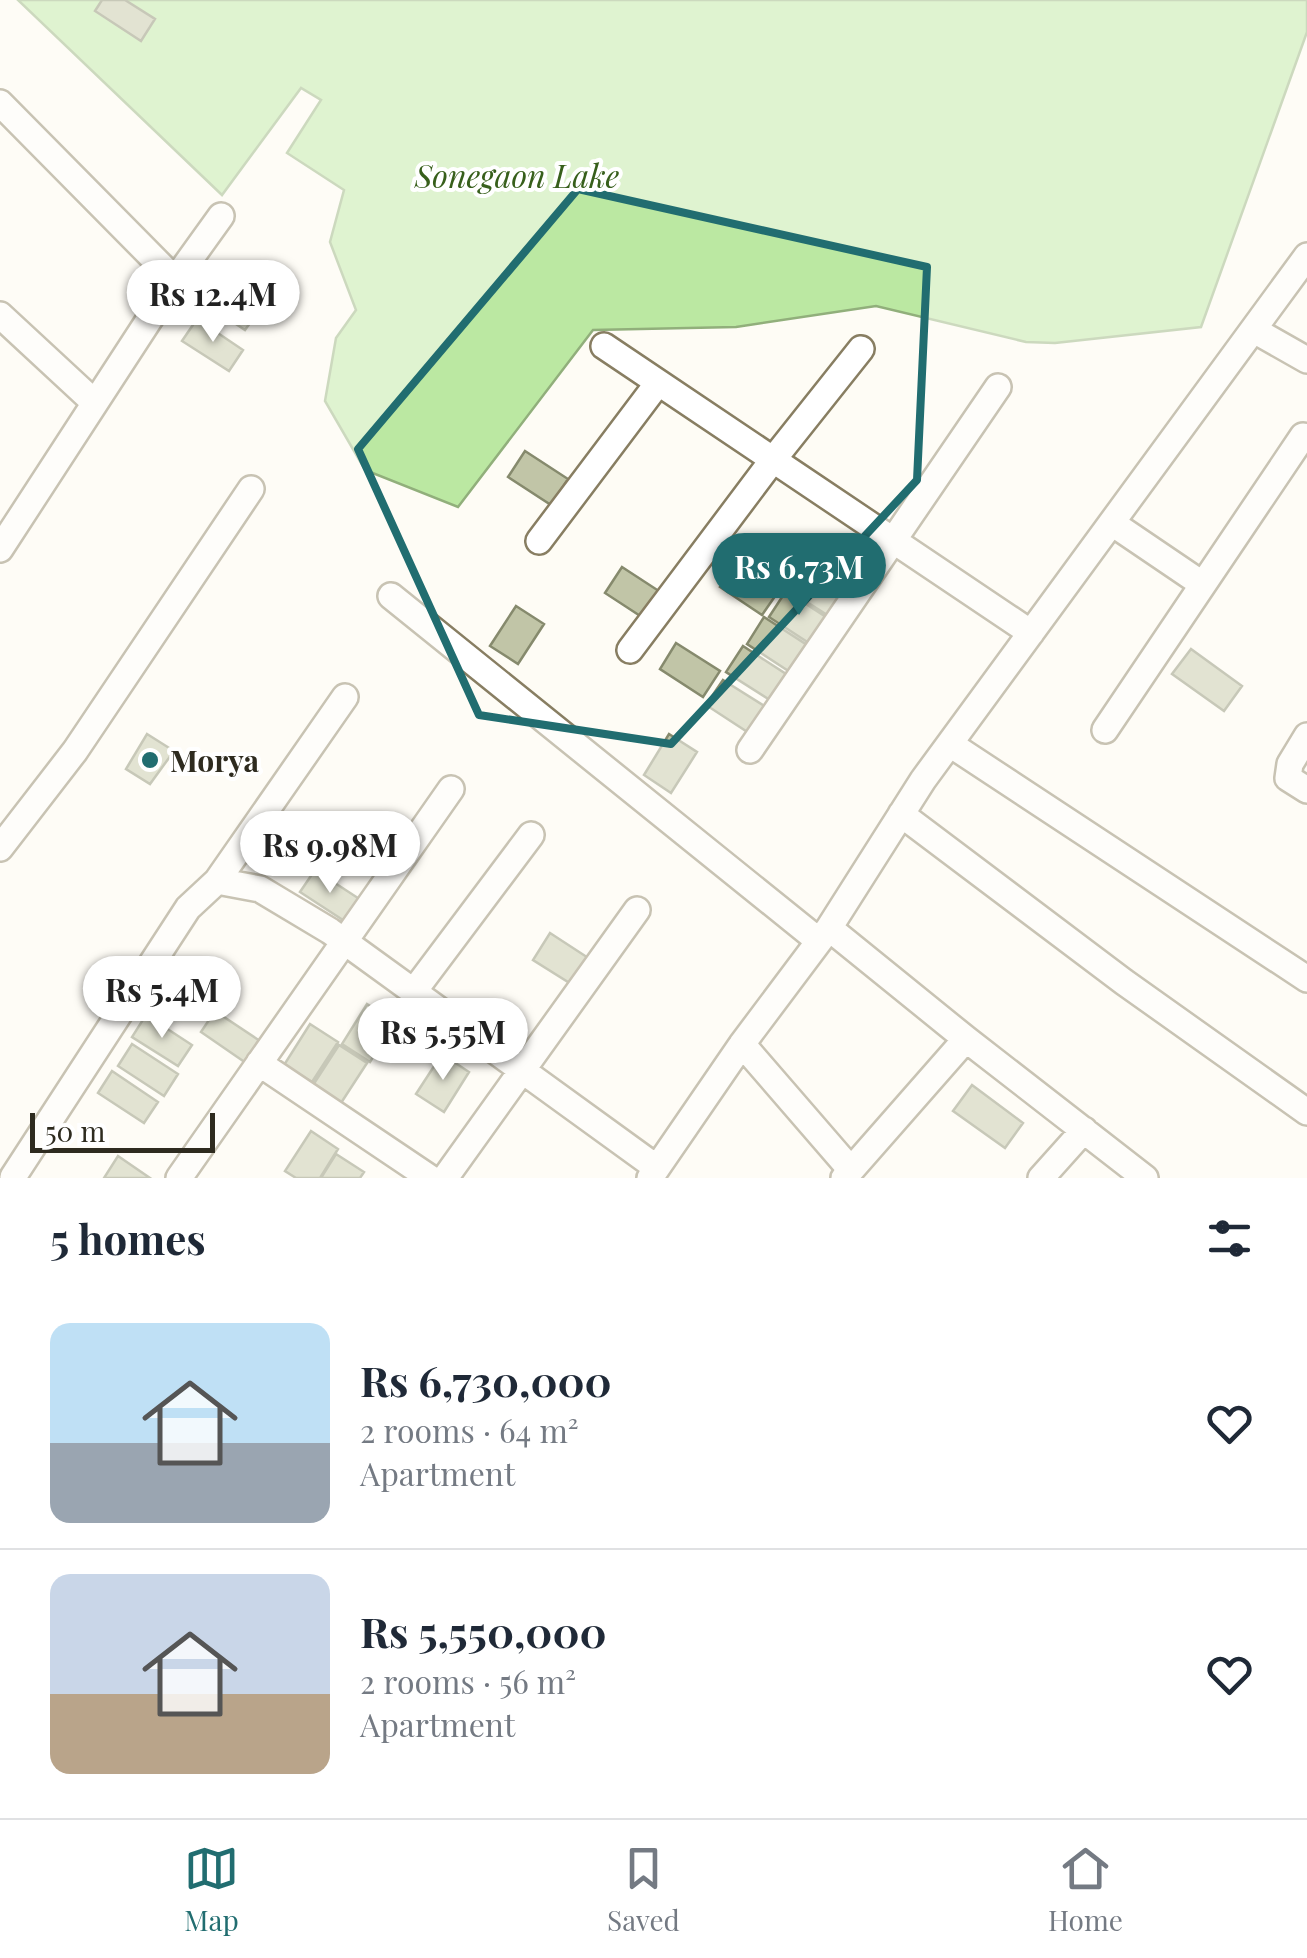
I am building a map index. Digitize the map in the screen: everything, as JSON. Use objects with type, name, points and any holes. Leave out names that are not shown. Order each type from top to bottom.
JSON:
[{"type":"street","points":[[0,104],[175,280]]},
{"type":"street","points":[[0,549],[9,512],[95,403],[221,216]]},
{"type":"street","points":[[217,880],[260,888],[344,941],[522,1070],[653,1173],[824,934],[950,744],[1307,256]]},
{"type":"street","points":[[0,316],[95,403]]},
{"type":"street","points":[[1254,330],[1307,360]]},
{"type":"street","points":[[604,346],[1030,633]]},
{"type":"street","points":[[630,650],[861,349]]},
{"type":"street","points":[[538,541],[658,383]]},
{"type":"street","points":[[750,750],[998,387]]},
{"type":"street","points":[[1105,730],[1303,436]]},
{"type":"street","points":[[0,848],[75,750],[251,489]]},
{"type":"street","points":[[1112,523],[1202,584]]},
{"type":"street","points":[[390,596],[1145,1178]]},
{"type":"street","points":[[9,1174],[188,908],[217,880],[345,696]]},
{"type":"street","points":[[1307,736],[1290,764],[1288,778],[1307,790]]},
{"type":"street","points":[[950,744],[1307,979]]},
{"type":"street","points":[[180,1178],[451,789]]},
{"type":"street","points":[[901,814],[1124,982],[1307,1112]]},
{"type":"street","points":[[414,991],[531,835]]},
{"type":"street","points":[[445,1178],[637,910]]},
{"type":"street","points":[[742,1044],[848,1174],[966,1040]]},
{"type":"street","points":[[259,1063],[430,1178]]},
{"type":"street","points":[[1041,1178],[1084,1130]]},
{"type":"highlighted area","points":[[578,189],[927,267],[917,480],[671,744],[479,715],[358,449]]},
{"type":"water","name":"Sonegaon Lake","points":[[18,0],[1307,0],[1307,32],[1201,327],[1055,343],[1026,342],[876,306],[736,327],[593,330],[458,507],[365,470],[325,401],[336,338],[356,310],[330,242],[344,190],[287,153],[321,100],[301,88],[222,195]]},
{"type":"building","points":[[102,0],[125,0],[155,19],[141,41],[95,11]]},
{"type":"building","points":[[214,278],[260,309],[245,330],[200,300]]},
{"type":"building","points":[[197,319],[243,350],[229,371],[182,341]]},
{"type":"building","points":[[525,451],[568,479],[551,505],[508,477]]},
{"type":"building","points":[[736,561],[780,589],[762,615],[720,587]]},
{"type":"building","points":[[805,564],[848,591],[832,618],[788,590]]},
{"type":"building","points":[[622,567],[665,595],[648,621],[605,593]]},
{"type":"building","points":[[786,591],[829,619],[812,645],[769,617]]},
{"type":"building","points":[[516,606],[544,624],[518,664],[490,646]]},
{"type":"building","points":[[764,617],[807,645],[790,672],[747,644]]},
{"type":"building","points":[[676,643],[720,671],[703,697],[660,669]]},
{"type":"building","points":[[743,646],[786,674],[770,700],[726,672]]},
{"type":"building","points":[[1191,649],[1242,686],[1224,711],[1172,674]]},
{"type":"building","points":[[723,680],[766,707],[749,733],[706,705]]},
{"type":"building","name":"Morya","points":[[147,734],[174,751],[150,784],[126,769]]},
{"type":"building","points":[[669,734],[697,752],[671,793],[644,775]]},
{"type":"building","points":[[286,816],[332,846],[318,868],[271,837]]},
{"type":"building","points":[[315,870],[361,900],[346,922],[300,892]]},
{"type":"building","points":[[550,933],[593,961],[576,987],[533,960]]},
{"type":"building","points":[[367,1004],[395,1022],[370,1062],[342,1044]]},
{"type":"building","points":[[215,1011],[260,1041],[246,1063],[201,1032]]},
{"type":"building","points":[[146,1015],[192,1045],[178,1066],[132,1037]]},
{"type":"building","points":[[310,1024],[338,1042],[312,1082],[284,1065]]},
{"type":"building","points":[[132,1044],[178,1074],[164,1096],[118,1066]]},
{"type":"building","points":[[339,1045],[367,1063],[341,1103],[313,1085]]},
{"type":"building","points":[[442,1054],[469,1072],[444,1112],[416,1094]]},
{"type":"building","points":[[112,1071],[158,1102],[144,1123],[98,1093]]},
{"type":"building","points":[[972,1085],[1023,1123],[1005,1148],[953,1111]]},
{"type":"building","points":[[311,1131],[338,1149],[320,1178],[296,1178],[285,1171]]},
{"type":"building","points":[[336,1154],[364,1172],[360,1178],[321,1178]]},
{"type":"building","points":[[118,1156],[150,1178],[104,1178]]},
{"type":"place","name":"Morya","points":[[150,760]]}]
